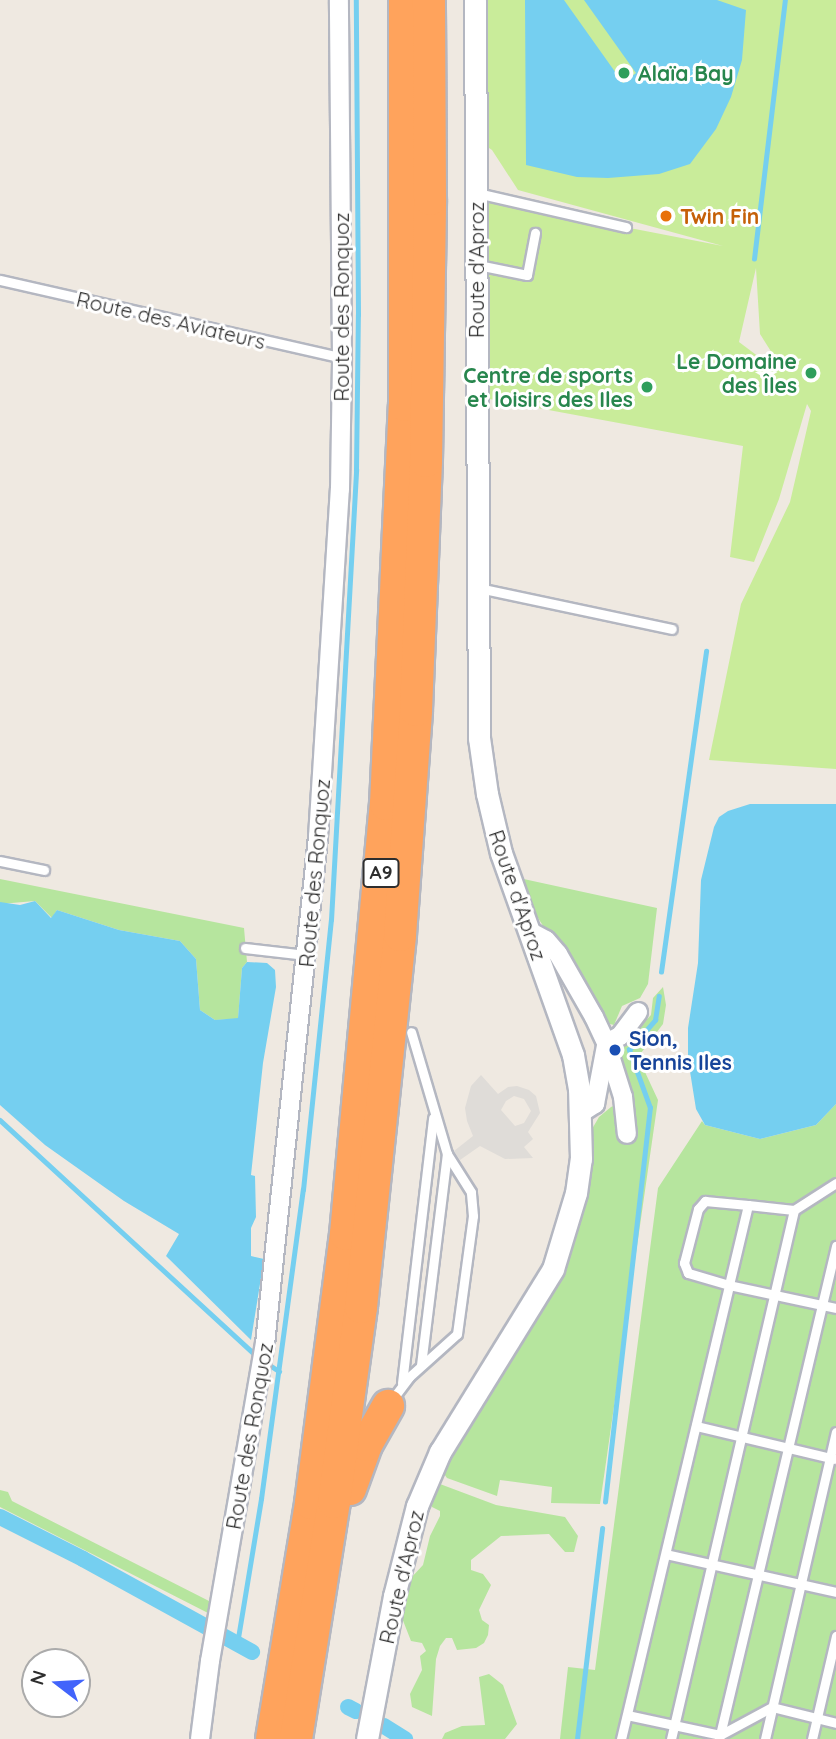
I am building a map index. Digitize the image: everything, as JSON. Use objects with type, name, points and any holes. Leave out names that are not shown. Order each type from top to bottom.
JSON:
[{"type":"highway","name":"A9","points":[[272,1739],[313,1491],[343,1261],[366,1044],[386,804],[405,392],[405,0]]},
{"type":"highway","name":"A9","points":[[296,1739],[319,1602],[369,1238],[407,838],[422,580],[429,380],[429,0]]},
{"type":"highway","points":[[407,838],[408,999],[411,1032]]},
{"type":"highway","points":[[319,1602],[355,1473],[395,1395]]},
{"type":"street","name":"Route des Ronquoz","points":[[200,1739],[212,1653],[265,1345],[308,955],[335,572],[342,358],[339,0]]},
{"type":"street","name":"Route d'Aproz","points":[[367,1739],[397,1585],[416,1506],[440,1452],[553,1269],[576,1193],[581,1159],[581,1113],[572,1055],[501,853],[484,775],[477,680],[475,0]]},
{"type":"street","points":[[529,932],[546,940],[558,954],[607,1043],[623,1097],[627,1134]]},
{"type":"street","points":[[607,1043],[620,1036],[638,1012]]},
{"type":"street","points":[[581,1113],[595,1104],[607,1043]]},
{"type":"lane","points":[[475,193],[626,227]]},
{"type":"lane","points":[[476,264],[527,275],[535,233]]},
{"type":"lane","name":"Route des Aviateurs","points":[[0,280],[342,358]]},
{"type":"lane","points":[[478,588],[672,629]]},
{"type":"lane","points":[[0,861],[44,870]]},
{"type":"lane","points":[[245,948],[308,955]]},
{"type":"lane","points":[[395,1395],[421,1365],[457,1334],[472,1230],[471,1192],[447,1154],[411,1032]]},
{"type":"lane","points":[[395,1395],[434,1112]]},
{"type":"lane","points":[[421,1365],[447,1154]]},
{"type":"lane","points":[[836,1183],[794,1210],[705,1201],[698,1209],[684,1263],[688,1273],[729,1285],[836,1308]]},
{"type":"lane","points":[[621,1739],[748,1205]]},
{"type":"lane","points":[[671,1739],[794,1210]]},
{"type":"lane","points":[[719,1737],[836,1246]]},
{"type":"lane","points":[[696,1426],[833,1458]]},
{"type":"lane","points":[[765,1739],[833,1458],[836,1433]]},
{"type":"lane","points":[[666,1554],[836,1592]]},
{"type":"lane","points":[[812,1739],[836,1636]]},
{"type":"lane","points":[[627,1715],[719,1737],[772,1707],[836,1723]]},
{"type":"green space","points":[[487,0],[836,0],[836,769],[709,760],[741,604],[790,502],[811,411],[807,404],[779,499],[754,562],[730,557],[743,446],[484,398],[484,200],[723,246],[518,190],[492,150],[486,146]],"holes":[[[756,268],[760,334],[779,364],[759,357],[739,342]]]},
{"type":"green space","points":[[519,878],[657,908],[648,984],[640,998],[622,1006],[614,1025],[606,1023],[596,1008],[529,904]]},
{"type":"green space","points":[[0,879],[244,928],[247,962],[242,968],[238,1019],[215,1020],[200,1010],[196,959],[180,941],[119,930],[57,910],[52,918],[35,901],[0,904]]},
{"type":"green space","points":[[663,987],[666,1005],[663,1024],[638,1057],[658,1100],[600,1504],[551,1503],[552,1487],[500,1480],[497,1496],[447,1478],[442,1471],[471,1417],[554,1289],[583,1206],[590,1167],[592,1129],[599,1117],[611,1107],[629,1099],[618,1050],[651,1015],[653,998]]},
{"type":"green space","points":[[836,1104],[836,1739],[560,1739],[568,1667],[595,1670],[658,1188],[702,1121],[705,1125],[760,1139],[816,1125]]},
{"type":"green space","points":[[440,1484],[496,1505],[565,1517],[578,1536],[574,1552],[565,1552],[549,1534],[501,1536],[471,1560],[471,1570],[483,1574],[491,1585],[479,1610],[482,1620],[489,1625],[488,1635],[484,1643],[476,1648],[457,1650],[452,1638],[446,1638],[440,1646],[436,1659],[432,1716],[412,1707],[410,1694],[422,1670],[420,1656],[426,1651],[422,1643],[411,1641],[402,1618],[401,1605],[410,1579],[423,1565],[430,1536],[440,1516],[440,1511],[432,1507],[431,1502]]},
{"type":"green space","points":[[0,1490],[8,1492],[12,1501],[211,1602],[208,1613],[0,1507]]},
{"type":"green space","points":[[489,1674],[503,1685],[517,1724],[505,1739],[442,1739],[445,1733],[462,1726],[485,1725],[479,1677]]},
{"type":"shaded area","points":[[481,1075],[498,1094],[508,1087],[517,1086],[536,1096],[540,1113],[528,1132],[533,1139],[524,1147],[533,1158],[505,1159],[480,1146],[460,1160],[454,1151],[473,1136],[465,1108],[471,1086]],"holes":[[[514,1096],[524,1099],[531,1111],[524,1123],[515,1126],[501,1110],[506,1101]]]},
{"type":"water","points":[[525,0],[564,0],[623,83],[636,73],[584,0],[717,0],[746,10],[742,60],[731,97],[716,129],[690,164],[659,174],[608,178],[577,177],[526,165]]},
{"type":"water","points":[[750,804],[836,804],[836,1104],[816,1125],[760,1139],[705,1125],[696,1109],[688,1059],[688,1028],[698,963],[701,880],[719,817]]},
{"type":"water","points":[[35,901],[51,918],[57,910],[119,930],[180,941],[196,959],[200,1010],[215,1020],[238,1018],[242,968],[247,962],[267,963],[275,970],[276,987],[263,1063],[251,1175],[255,1176],[256,1217],[251,1228],[251,1256],[264,1259],[251,1340],[166,1256],[179,1234],[124,1201],[45,1145],[0,1105],[0,902],[20,905]]},
{"type":"waterway","points":[[237,1644],[261,1499],[303,1190],[331,920],[356,470],[356,0]]},
{"type":"waterway","points":[[754,259],[785,0]]},
{"type":"waterway","points":[[661,972],[706,651]]},
{"type":"waterway","points":[[605,1502],[650,1108],[629,1050],[655,1020],[659,996]]},
{"type":"waterway","points":[[0,1120],[258,1357]]},
{"type":"waterway","points":[[265,1362],[279,1371]]},
{"type":"waterway","points":[[0,1517],[83,1559],[252,1652]]},
{"type":"waterway","points":[[577,1739],[602,1528]]},
{"type":"waterway","points":[[348,1707],[356,1711]]},
{"type":"waterway","points":[[384,1726],[405,1739]]},
{"type":"place","name":"Alaïa Bay","points":[[624,73]]},
{"type":"place","name":"Twin Fin","points":[[666,216]]},
{"type":"place","name":"Le Domaine des Îles","points":[[811,373]]},
{"type":"place","name":"Centre de sports et loisirs des Iles","points":[[647,387]]},
{"type":"place","name":"Sion, Tennis Iles","points":[[615,1050]]}]
